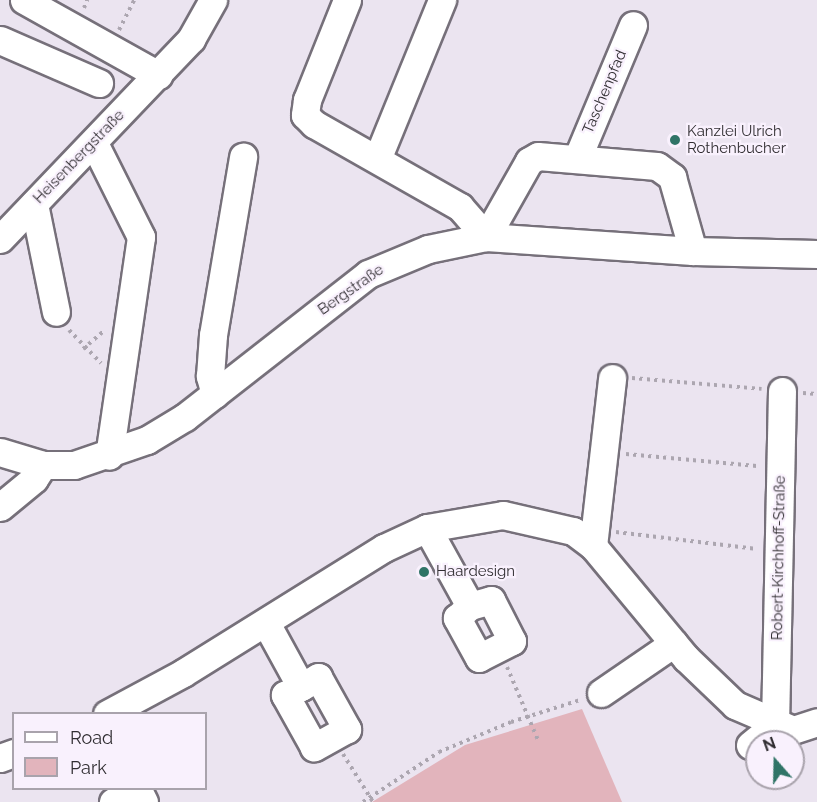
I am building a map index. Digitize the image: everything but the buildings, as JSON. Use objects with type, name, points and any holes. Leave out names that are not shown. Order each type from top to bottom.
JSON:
[{"type":"street","points":[[24,0],[158,75]]},
{"type":"street","name":"Heisenbergstraße","points":[[0,239],[191,39],[213,0]]},
{"type":"street","points":[[347,0],[307,100],[305,115],[314,124],[378,157],[460,207],[486,237],[529,161],[538,156],[657,166],[672,177],[693,251]]},
{"type":"street","points":[[378,157],[442,0]]},
{"type":"street","name":"Taschenpfad","points":[[577,159],[633,25]]},
{"type":"street","points":[[0,40],[99,83]]},
{"type":"street","points":[[94,143],[141,237],[109,456]]},
{"type":"street","points":[[215,394],[210,376],[213,335],[243,158]]},
{"type":"street","points":[[34,204],[56,312]]},
{"type":"street","name":"Bergstraße","points":[[0,452],[43,465],[74,465],[109,456],[147,440],[215,394],[368,274],[428,249],[486,237],[693,251],[817,254]]},
{"type":"street","points":[[594,538],[612,378]]},
{"type":"street","name":"Robert-Kirchhoff-Straße","points":[[775,725],[782,391]]},
{"type":"street","points":[[0,507],[34,479],[43,465]]},
{"type":"street","points":[[110,712],[266,623],[384,548],[427,528],[503,515],[594,538],[674,643],[735,705],[775,725],[793,730],[817,722]]},
{"type":"street","points":[[427,528],[470,606],[491,600],[512,641],[499,650]]},
{"type":"street","points":[[266,623],[301,687],[318,677],[347,729],[333,737]]},
{"type":"street","points":[[601,693],[674,643]]},
{"type":"street","points":[[769,730],[775,725]]},
{"type":"street","points":[[114,797],[138,790],[144,802]]},
{"type":"path","points":[[83,11],[87,0]]},
{"type":"path","points":[[127,14],[134,0]]},
{"type":"path","points":[[650,379],[782,391]]},
{"type":"path","points":[[603,452],[781,469]]},
{"type":"path","points":[[594,538],[779,552]]},
{"type":"path","points":[[499,650],[531,716],[538,740]]},
{"type":"path","points":[[363,802],[439,752],[531,716],[601,693]]},
{"type":"path","points":[[333,737],[373,802]]},
{"type":"green space","points":[[582,709],[622,802],[372,802],[465,745]]},
{"type":"place","name":"Kanzlei Ulrich Rothenbucher","points":[[675,140]]},
{"type":"place","name":"Haardesign","points":[[424,572]]}]
